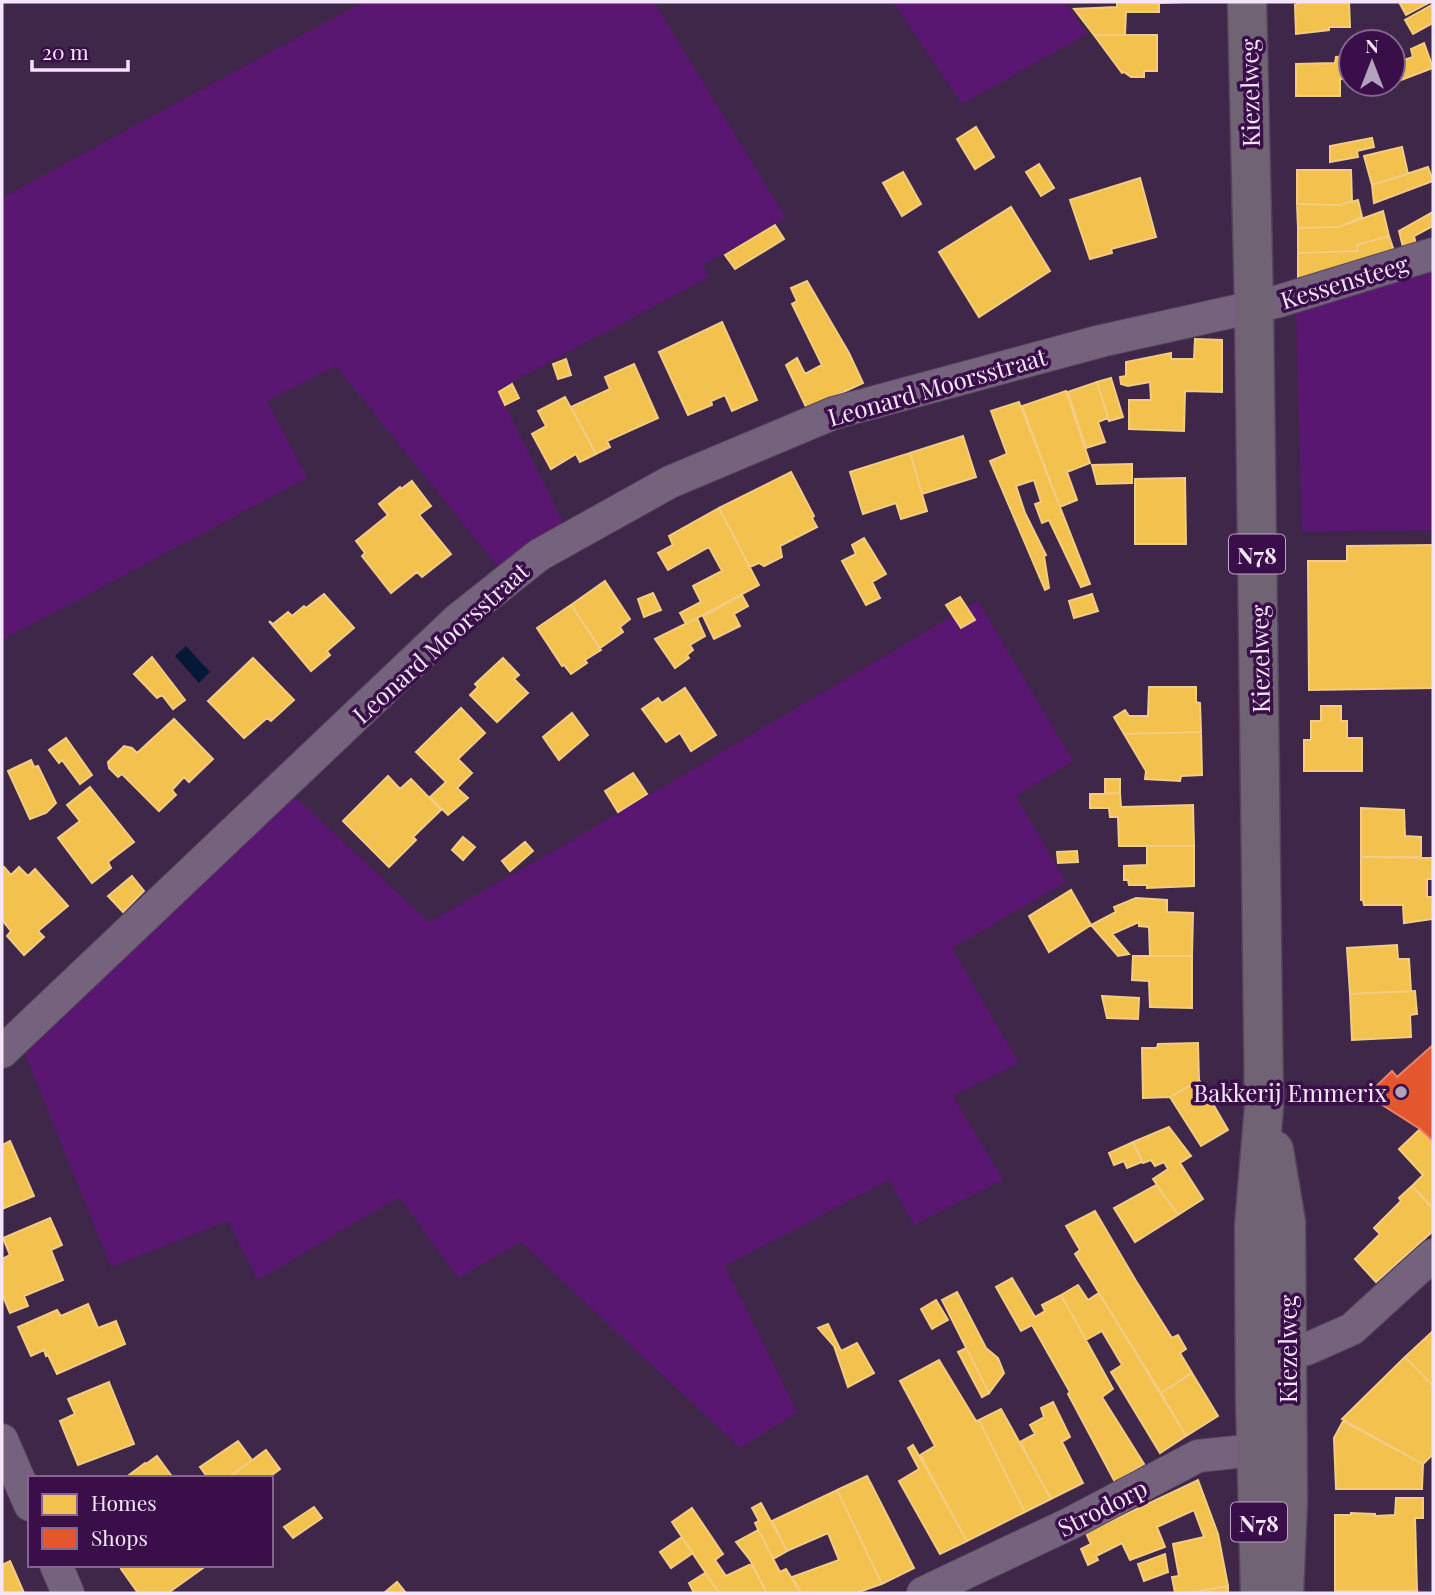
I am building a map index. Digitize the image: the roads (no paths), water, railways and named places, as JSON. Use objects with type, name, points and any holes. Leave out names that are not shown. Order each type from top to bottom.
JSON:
[{"type":"main road","name":"Kiezelweg","points":[[1247,2],[1265,1107],[1278,1166],[1286,1222],[1270,1352],[1272,1451],[1261,1593]]},
{"type":"main road","name":"Kiezelweg","points":[[1272,1451],[1289,1501],[1284,1593]]},
{"type":"street","name":"Kessensteeg","points":[[1254,307],[1433,254]]},
{"type":"street","name":"Leonard Moorsstraat","points":[[2,1052],[457,620],[539,555],[670,482],[834,413],[1101,341],[1254,307]]},
{"type":"street","points":[[1270,1352],[1307,1349],[1352,1329],[1433,1255]]},
{"type":"street","points":[[2,1440],[28,1500]]},
{"type":"street","name":"Strodorp","points":[[923,1593],[1071,1523],[1198,1456],[1272,1451]]},
{"type":"street","points":[[56,1567],[68,1593]]},
{"type":"water","points":[[186,646],[210,672],[199,683],[175,656]]},
{"type":"place","name":"Bakkerij Emmerix","points":[[1401,1092]]}]
